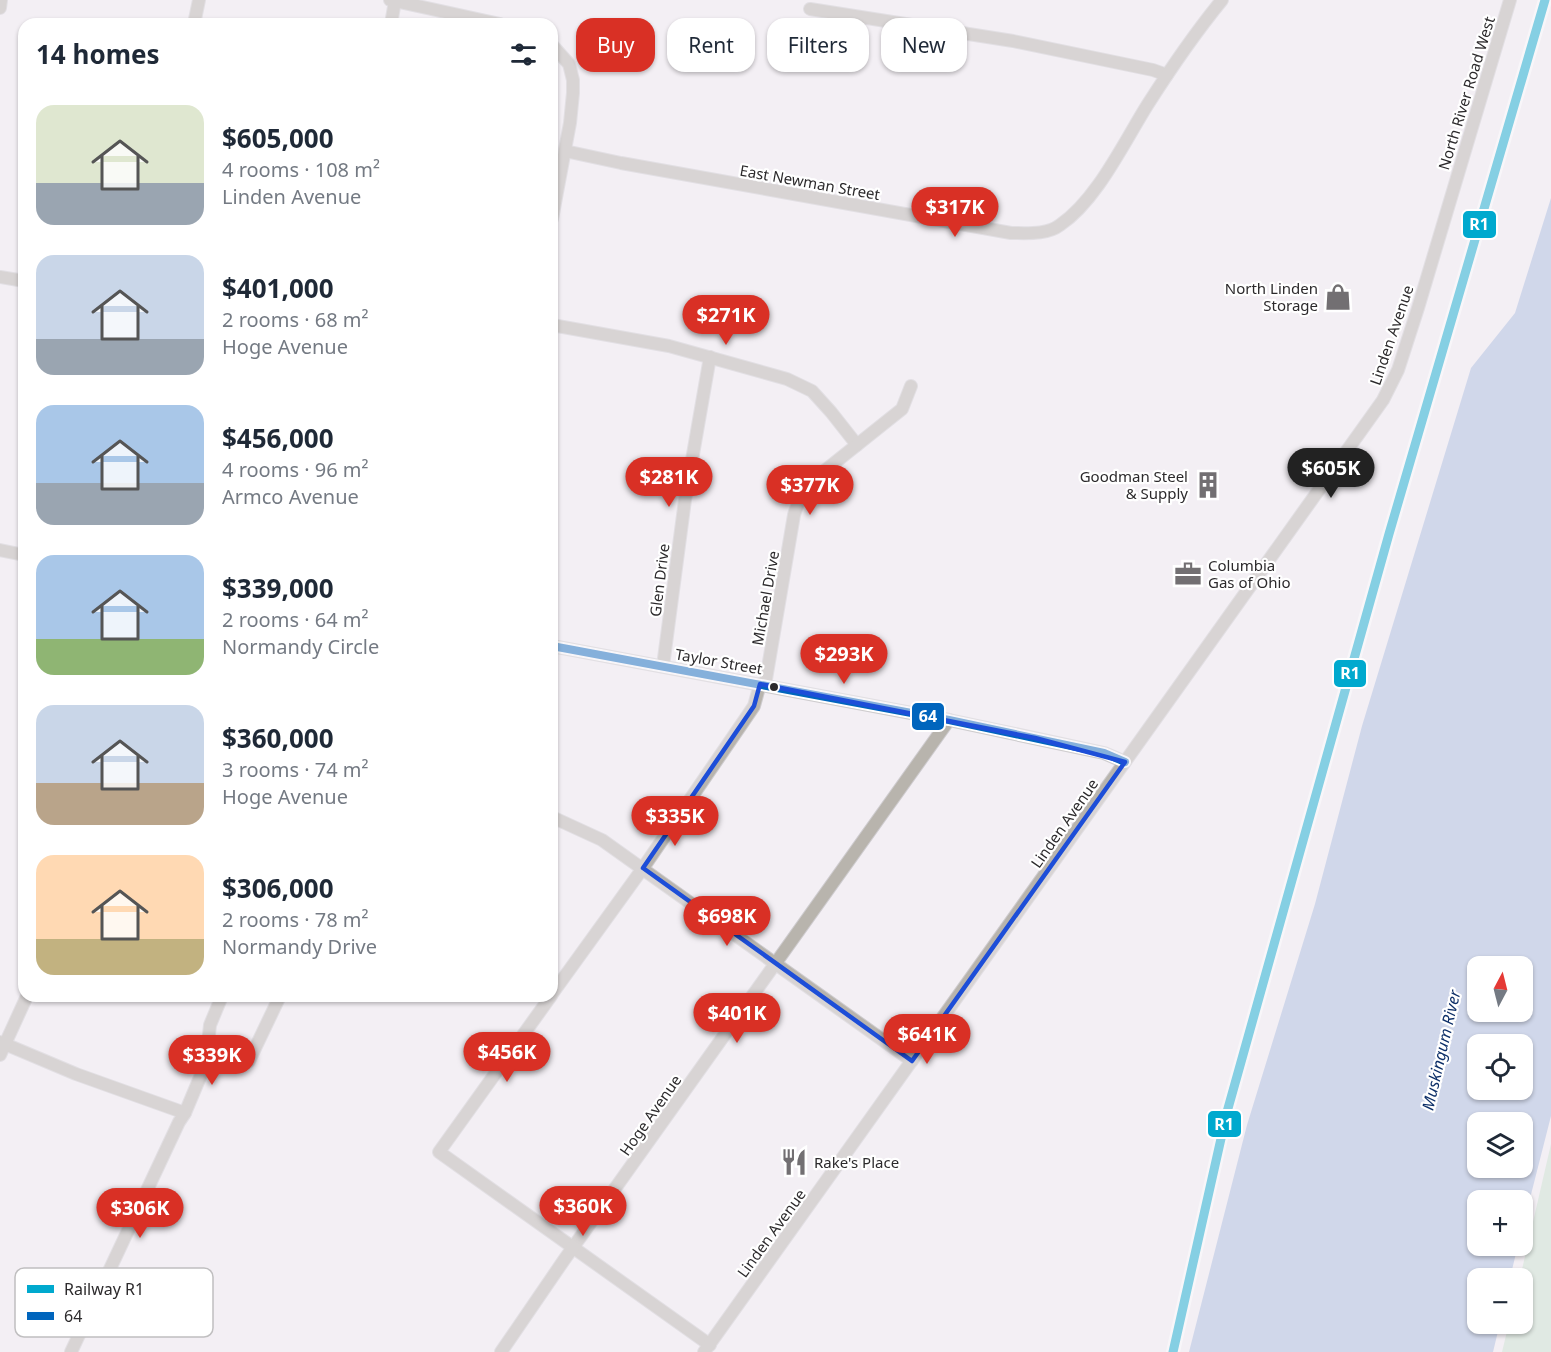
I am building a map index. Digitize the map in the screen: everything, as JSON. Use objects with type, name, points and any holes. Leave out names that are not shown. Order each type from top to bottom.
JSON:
[{"type":"street","points":[[0,8],[1,0]]},
{"type":"street","points":[[195,18],[199,0]]},
{"type":"street","name":"East Newman Street","points":[[564,151],[1011,233],[1037,233],[1060,226],[1085,204],[1167,75],[1222,0]]},
{"type":"street","name":"North River Road West","points":[[1451,194],[1510,0]]},
{"type":"street","points":[[392,18],[393,1],[472,18]]},
{"type":"street","points":[[810,9],[1013,41],[1143,67],[1167,75]]},
{"type":"street","points":[[558,51],[568,64],[573,80],[570,123],[558,185]]},
{"type":"street","name":"Linden Avenue","points":[[707,1348],[1383,400],[1398,370],[1451,194]]},
{"type":"street","points":[[0,277],[18,280]]},
{"type":"street","points":[[558,326],[631,338],[787,379],[805,387],[831,412],[857,445]]},
{"type":"street","name":"Glen Drive","points":[[663,666],[685,500],[710,357]]},
{"type":"street","name":"Michael Drive","points":[[558,985],[643,868],[754,706],[762,684],[794,515],[805,488],[902,409],[911,386]]},
{"type":"street","points":[[0,550],[18,554]]},
{"type":"street","name":"Taylor Street","points":[[558,647],[949,720],[1104,753],[1125,762]]},
{"type":"street","name":"Hoge Avenue","points":[[501,1352],[949,720]]},
{"type":"street","points":[[558,820],[603,840],[912,1061]]},
{"type":"street","points":[[24,1002],[2,1047],[185,1113]]},
{"type":"street","points":[[110,1268],[185,1113],[206,1063],[210,1025],[220,1002]]},
{"type":"street","points":[[207,1051],[249,1061],[277,1002]]},
{"type":"street","name":"Michael Drive","points":[[546,1002],[439,1152],[573,1248]]},
{"type":"street","points":[[573,1248],[707,1348]]},
{"type":"street","points":[[71,1352],[78,1337]]},
{"type":"highlighted area","points":[[760,684],[1035,738],[1125,762],[912,1061],[643,868],[754,706]]},
{"type":"green space","points":[[1551,1144],[1551,1352],[1502,1352],[1506,1334],[1533,1334],[1533,1268],[1522,1268],[1525,1256],[1533,1256],[1533,1222]]},
{"type":"water","name":"Muskingum River","points":[[1551,198],[1551,1116],[1532,1190],[1467,1190],[1467,1256],[1515,1256],[1512,1268],[1467,1268],[1467,1334],[1497,1334],[1493,1352],[1189,1352],[1247,1125],[1315,904],[1362,726],[1471,368],[1515,313]]},
{"type":"rail line","name":"R1","points":[[1173,1352],[1227,1112],[1389,534],[1545,0]]},
{"type":"transit line","name":"64","points":[[558,647],[949,720],[1104,753],[1125,762]]},
{"type":"place","name":"North Linden Storage","points":[[1338,297]]},
{"type":"place","name":"Goodman Steel & Supply","points":[[1208,485]]},
{"type":"place","name":"Columbia Gas of Ohio","points":[[1188,574]]},
{"type":"place","name":"Rake's Place","points":[[794,1162]]}]
